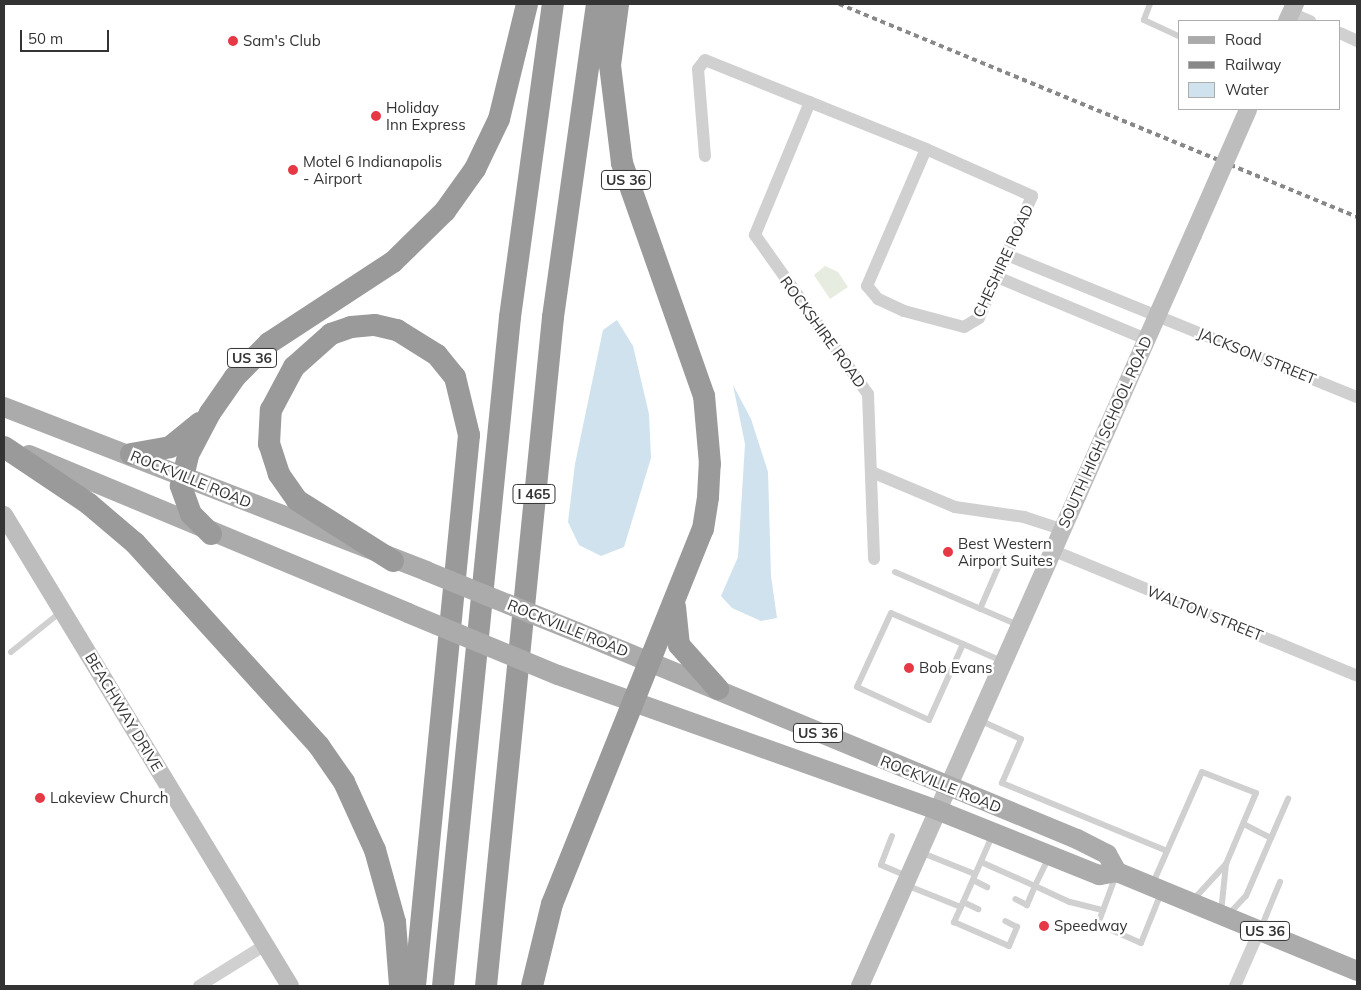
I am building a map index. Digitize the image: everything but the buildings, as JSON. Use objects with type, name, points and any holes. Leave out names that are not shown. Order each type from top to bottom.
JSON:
[{"type":"highway","name":"US 36","points":[[211,534],[191,514],[182,476],[210,414],[235,377],[269,343],[393,262],[445,211],[475,169],[499,119],[527,4]]},
{"type":"highway","name":"I 465","points":[[443,986],[510,317],[553,4]]},
{"type":"highway","name":"I 465","points":[[486,986],[554,308],[597,4]]},
{"type":"highway","name":"US 36","points":[[618,4],[610,65],[622,163],[695,362],[708,429],[710,464],[703,529],[676,593],[674,626],[679,645],[718,689]]},
{"type":"highway","points":[[393,561],[298,500],[279,474],[269,444],[271,410],[294,367],[331,334],[351,327],[374,325],[397,330],[437,355],[455,377],[469,434],[415,986]]},
{"type":"highway","points":[[131,454],[170,447],[210,414]]},
{"type":"highway","points":[[4,446],[89,504],[136,543],[319,746],[344,782],[375,850],[395,922],[400,986]]},
{"type":"highway","points":[[532,986],[552,904],[676,593]]},
{"type":"main road","name":"ROCKVILLE ROAD","points":[[4,407],[131,454],[393,561],[426,570],[718,689],[1107,854],[1117,872]]},
{"type":"main road","name":"ROCKVILLE ROAD","points":[[4,446],[211,534],[558,675],[937,810],[1099,875],[1117,872],[1357,971]]},
{"type":"street","points":[[1291,13],[1308,20]]},
{"type":"street","points":[[1341,34],[1357,41]]},
{"type":"street","name":"CHESHIRE ROAD","points":[[705,156],[698,69],[702,60],[926,148],[1032,196],[978,319],[964,328],[920,318],[869,292],[868,283],[926,148]]},
{"type":"street","name":"ROCKSHIRE ROAD","points":[[810,102],[755,231],[758,241],[865,388],[874,473],[874,559]]},
{"type":"street","name":"SOUTH HIGH SCHOOL ROAD","points":[[860,986],[1248,110]]},
{"type":"street","name":"JACKSON STREET","points":[[1007,255],[1157,314],[1357,397]]},
{"type":"street","points":[[997,277],[1146,339]]},
{"type":"street","points":[[874,473],[955,507],[1024,517],[1062,529]]},
{"type":"street","name":"BEACHWAY DRIVE","points":[[4,515],[290,986]]},
{"type":"street","name":"WALTON STREET","points":[[1052,550],[1357,676]]},
{"type":"street","points":[[1235,986],[1260,930]]},
{"type":"street","points":[[199,986],[265,945]]},
{"type":"lane","points":[[1150,4],[1144,20],[1178,36]]},
{"type":"lane","points":[[980,609],[1003,556]]},
{"type":"lane","points":[[895,572],[1019,626]]},
{"type":"lane","points":[[11,652],[63,610]]},
{"type":"lane","points":[[962,644],[929,720],[857,687],[891,613],[962,644],[1003,662]]},
{"type":"lane","points":[[977,719],[1022,738],[1002,783],[1167,851]]},
{"type":"lane","points":[[1117,872],[1098,924],[1140,943],[1167,851],[1202,772],[1256,793],[1226,864],[1193,902]]},
{"type":"lane","points":[[1224,915],[1246,896],[1288,799]]},
{"type":"lane","points":[[1243,824],[1271,838]]},
{"type":"lane","points":[[993,833],[954,922],[1009,946],[1017,927],[1005,921]]},
{"type":"lane","points":[[892,836],[881,865],[906,880],[962,905],[978,909]]},
{"type":"lane","points":[[919,851],[974,877],[988,887]]},
{"type":"lane","points":[[1015,899],[1027,904],[1049,856]]},
{"type":"lane","points":[[981,862],[1070,902],[1103,910]]},
{"type":"lane","points":[[1224,915],[1226,864]]},
{"type":"lane","points":[[1260,930],[1280,882]]},
{"type":"shaded area","points":[[825,266],[838,272],[848,287],[830,299],[814,275]]},
{"type":"water","points":[[617,320],[633,346],[649,414],[651,458],[624,547],[601,556],[579,545],[568,522],[575,464],[603,330]]},
{"type":"water","points":[[733,385],[751,419],[768,472],[771,576],[777,618],[761,621],[732,608],[721,596],[738,557],[745,444]]},
{"type":"railway","points":[[839,4],[1357,217]]},
{"type":"place","name":"Sam's Club","points":[[233,41]]},
{"type":"place","name":"Holiday Inn Express","points":[[376,116]]},
{"type":"place","name":"Motel 6 Indianapolis - Airport","points":[[293,170]]},
{"type":"place","name":"Best Western Airport Suites","points":[[948,552]]},
{"type":"place","name":"Bob Evans","points":[[909,668]]},
{"type":"place","name":"Lakeview Church","points":[[40,798]]},
{"type":"place","name":"Speedway","points":[[1044,926]]}]
